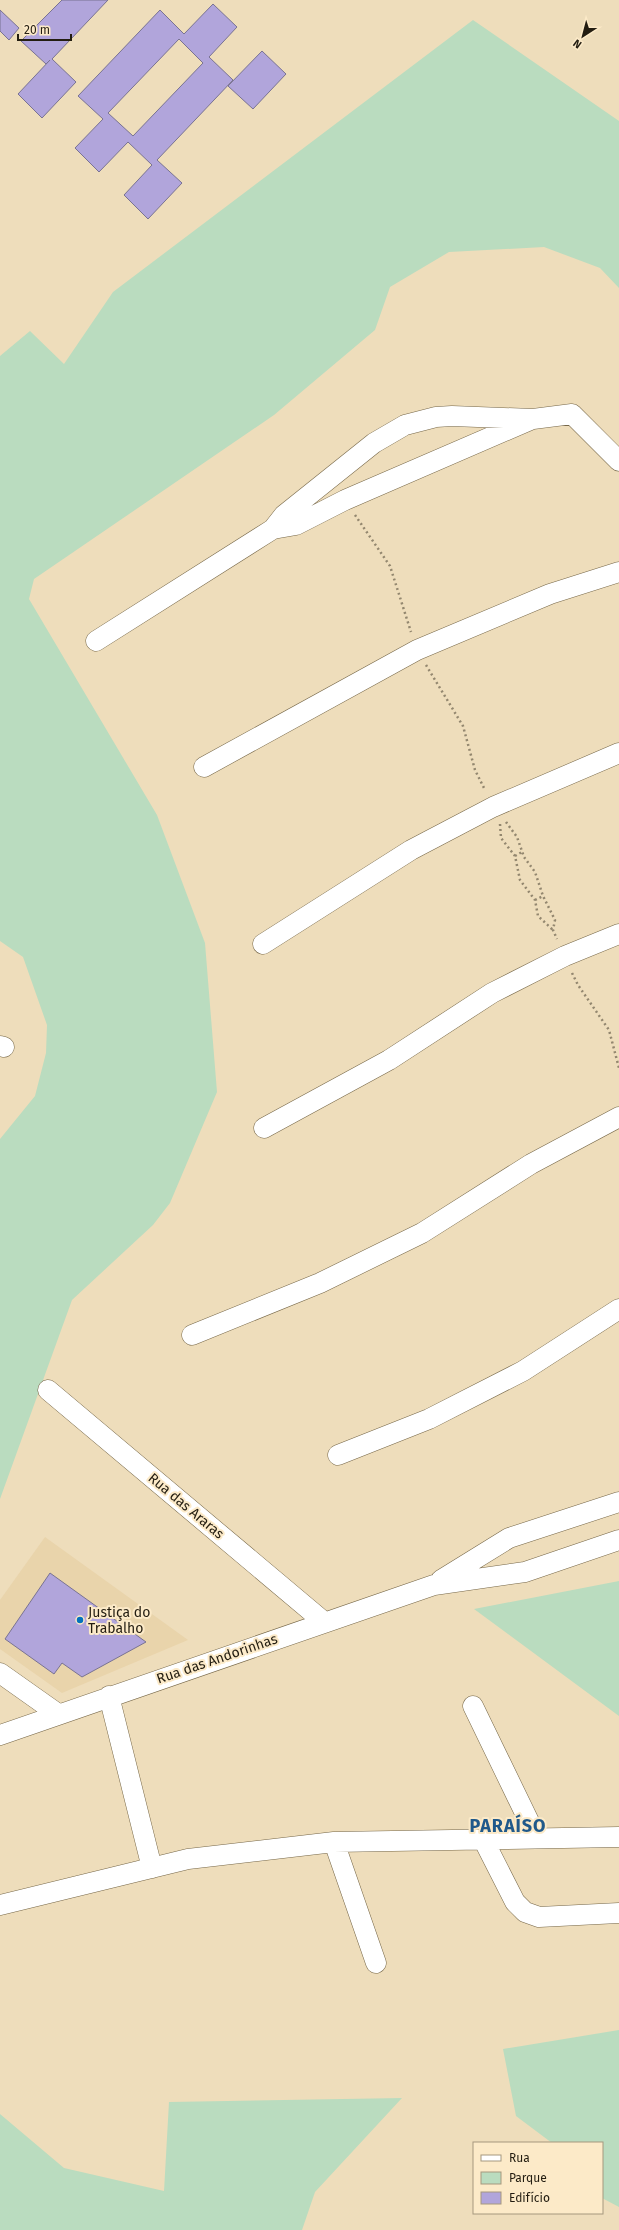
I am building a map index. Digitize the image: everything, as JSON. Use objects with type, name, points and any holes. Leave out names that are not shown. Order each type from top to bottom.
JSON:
[{"type":"street","points":[[96,641],[273,529],[284,515],[374,443],[405,425],[436,417],[452,416],[533,419],[572,414],[619,461]]},
{"type":"street","points":[[273,529],[296,525],[345,500],[533,419]]},
{"type":"street","points":[[204,766],[417,650],[550,594],[619,572]]},
{"type":"street","points":[[263,944],[412,850],[493,807],[619,753]]},
{"type":"street","points":[[264,1128],[389,1060],[492,992],[564,956],[619,934]]},
{"type":"street","points":[[192,1335],[320,1283],[422,1233],[531,1164],[619,1117]]},
{"type":"street","points":[[338,1455],[429,1419],[523,1371],[619,1309]]},
{"type":"street","name":"Rua das Araras","points":[[48,1390],[324,1622]]},
{"type":"street","points":[[434,1585],[509,1538],[619,1502]]},
{"type":"street","points":[[434,1585],[524,1572],[619,1540]]},
{"type":"street","name":"Rua das Andorinhas","points":[[0,1735],[109,1696],[434,1585]]},
{"type":"street","points":[[0,1673],[58,1714]]},
{"type":"street","points":[[109,1696],[152,1868]]},
{"type":"street","points":[[473,1706],[537,1838]]},
{"type":"street","points":[[0,1905],[188,1859],[334,1842],[619,1837]]},
{"type":"street","points":[[483,1839],[515,1902],[526,1912],[539,1917],[619,1913]]},
{"type":"street","points":[[334,1842],[376,1963]]},
{"type":"path","points":[[553,930],[555,920],[543,896],[535,872],[522,852],[509,823],[502,819],[499,828],[501,838],[515,856],[520,880],[535,900],[538,916],[553,930],[578,985],[609,1030],[619,1068]]},
{"type":"path","points":[[515,856],[522,852]]},
{"type":"path","points":[[535,900],[543,896]]},
{"type":"shaded area","name":"Justiça do Trabalho","points":[[45,1537],[188,1640],[62,1693],[0,1649],[0,1600]]},
{"type":"green space","points":[[473,20],[619,121],[619,288],[600,268],[544,247],[449,252],[390,287],[375,330],[274,415],[34,579],[29,599],[157,815],[205,943],[217,1092],[170,1203],[153,1225],[72,1300],[0,1499],[0,1139],[35,1096],[46,1053],[47,1025],[23,957],[0,941],[0,356],[30,331],[64,364],[113,292]]},
{"type":"green space","points":[[619,1581],[619,1716],[474,1609]]},
{"type":"green space","points":[[619,2030],[619,2207],[603,2199],[603,2142],[551,2142],[516,2116],[503,2049]]},
{"type":"green space","points":[[402,2098],[315,2192],[302,2230],[0,2230],[0,2114],[64,2168],[164,2191],[169,2102]]},
{"type":"building","points":[[62,0],[108,0],[52,59],[76,82],[42,118],[18,94],[50,60],[46,64],[21,41]]},
{"type":"building","points":[[213,4],[237,27],[209,57],[233,80],[157,160],[182,183],[148,219],[124,195],[152,165],[128,142],[99,172],[75,148],[103,119],[78,96],[160,10],[184,34]],"holes":[[[179,39],[203,63],[133,136],[108,113]]]},
{"type":"building","points":[[0,10],[19,28],[9,40],[0,31]]},
{"type":"building","points":[[262,51],[286,74],[253,109],[228,86]]},
{"type":"building","points":[[50,1573],[146,1642],[82,1677],[62,1663],[54,1674],[5,1639]]},
{"type":"place","name":"Justiça do Trabalho","points":[[80,1620]]},
{"type":"district","name":"PARAÍSO","points":[[508,1826]]}]
